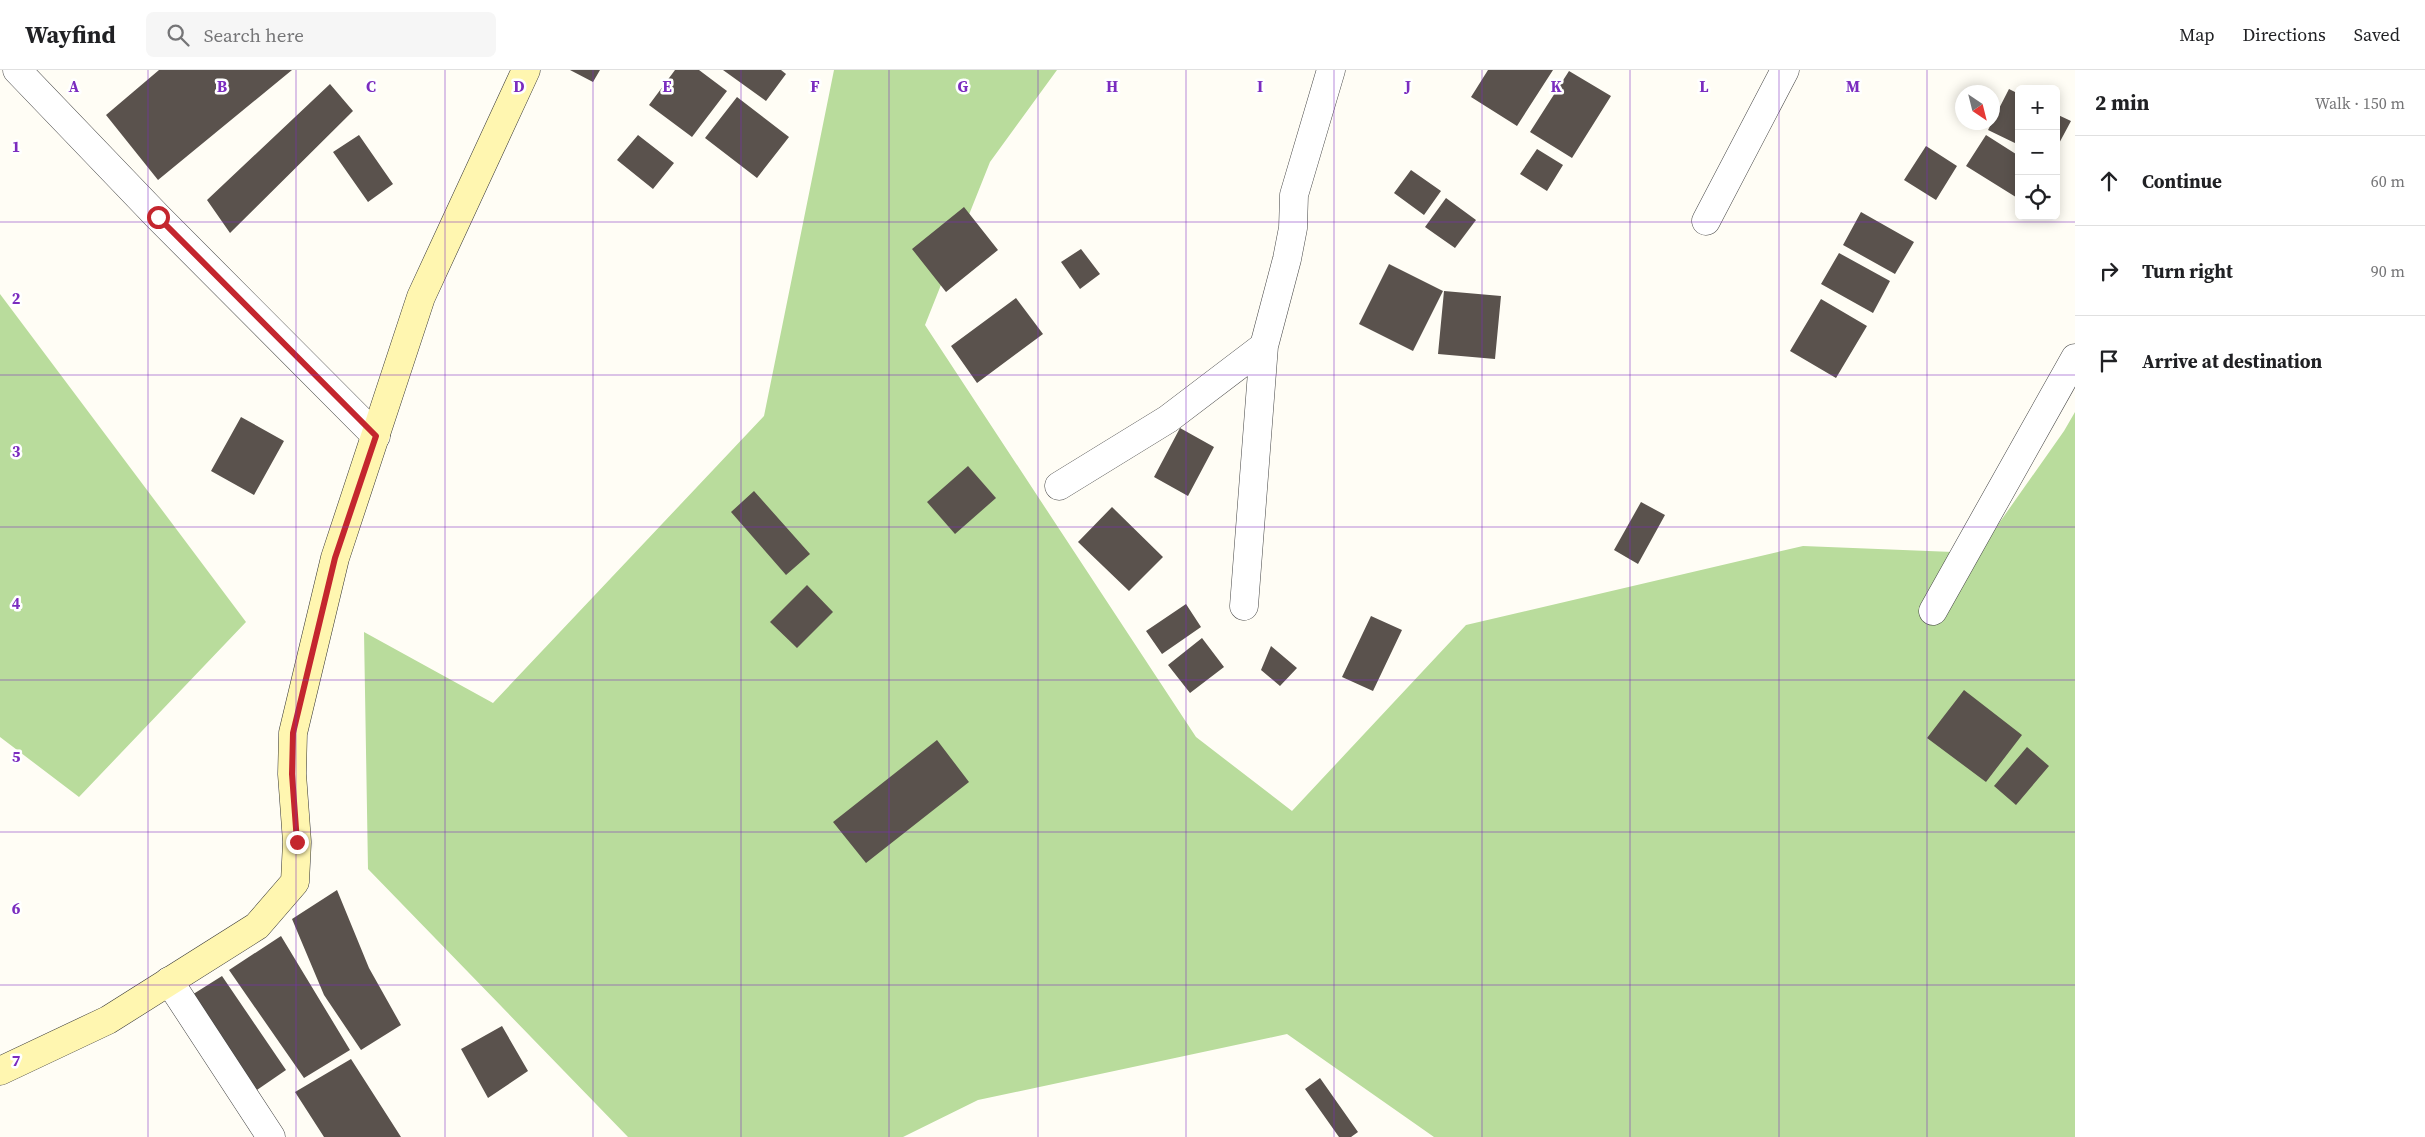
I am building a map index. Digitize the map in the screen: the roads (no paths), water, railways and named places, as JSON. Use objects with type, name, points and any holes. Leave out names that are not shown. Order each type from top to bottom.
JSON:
[{"type":"street","points":[[17,70],[158,217],[376,436]]},
{"type":"street","points":[[0,1071],[108,1020],[257,926],[295,882],[297,842],[292,774],[293,733],[335,558],[421,297],[526,70]]},
{"type":"street","points":[[1244,606],[1264,346],[1287,259],[1293,228],[1294,195],[1331,70]]},
{"type":"street","points":[[1706,221],[1785,70]]},
{"type":"street","points":[[1059,486],[1168,419],[1264,346]]},
{"type":"street","points":[[1933,611],[2075,358]]},
{"type":"street","points":[[169,981],[270,1137]]}]
